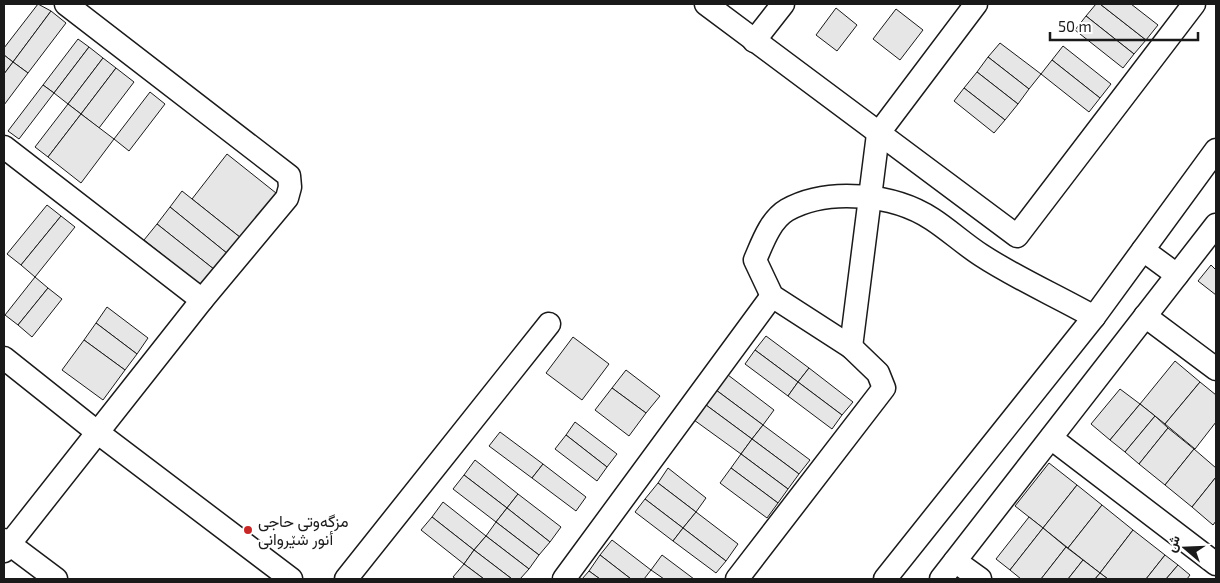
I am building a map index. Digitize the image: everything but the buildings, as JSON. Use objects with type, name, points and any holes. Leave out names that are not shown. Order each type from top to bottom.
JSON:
[{"type":"street","points":[[56,579],[6,545],[202,300],[287,198],[290,187],[289,176],[66,4]]},
{"type":"street","points":[[706,4],[1017,236],[1194,4]]},
{"type":"street","points":[[754,41],[783,4]]},
{"type":"street","points":[[851,347],[878,134],[976,4]]},
{"type":"street","points":[[4,147],[202,300]]},
{"type":"street","points":[[885,579],[1094,317],[1216,150]]},
{"type":"street","points":[[737,579],[884,388],[878,373],[851,347],[772,296],[754,260],[768,231],[786,211],[812,200],[854,196],[870,197],[907,206],[932,218],[981,255],[1094,317]]},
{"type":"street","points":[[941,579],[1216,225]]},
{"type":"street","points":[[1142,250],[1177,275]]},
{"type":"street","points":[[564,579],[772,296]]},
{"type":"street","points":[[1145,316],[1216,369]]},
{"type":"street","points":[[346,579],[548,324]]},
{"type":"street","points":[[4,358],[97,432],[291,579]]},
{"type":"street","points":[[1051,438],[1216,564]]},
{"type":"street","points":[[955,560],[980,579]]},
{"type":"place","name":"مزگەوتی حاجی أنور شێروانی","points":[[248,530]]}]
